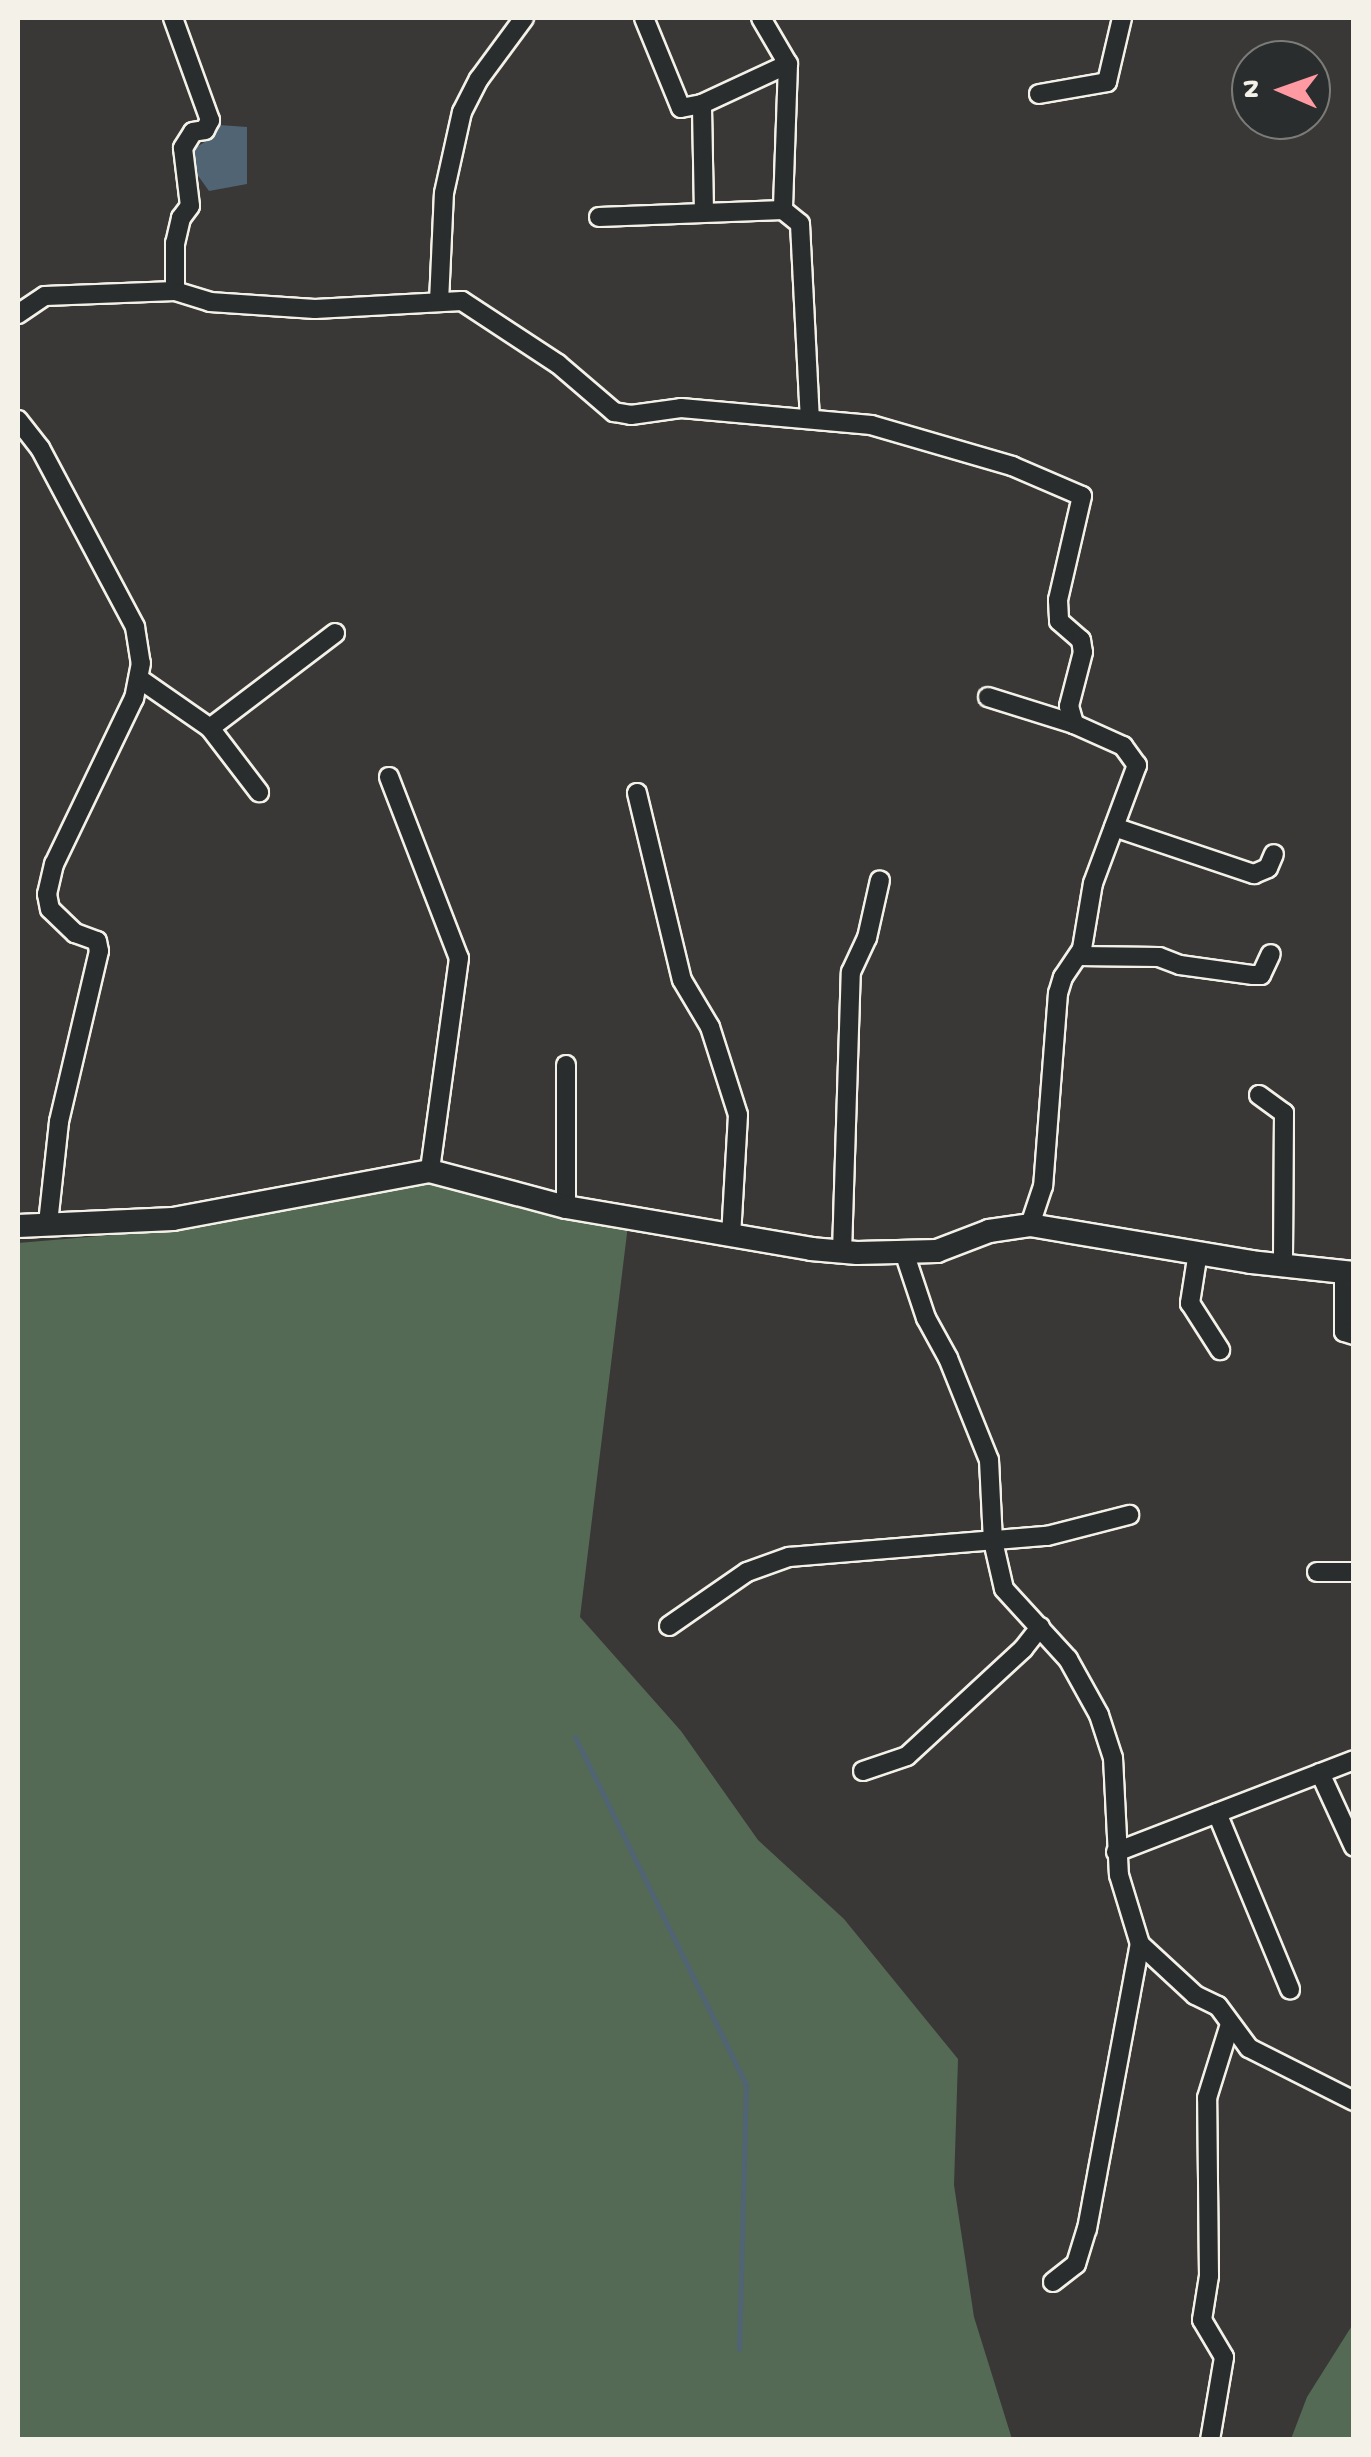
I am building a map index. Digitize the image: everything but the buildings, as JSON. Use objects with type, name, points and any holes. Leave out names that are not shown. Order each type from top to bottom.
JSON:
[{"type":"street","points":[[173,18],[210,120],[205,130],[194,132],[183,148],[190,206],[181,218],[175,242],[175,291]]},
{"type":"street","points":[[438,302],[444,193],[462,112],[479,79],[524,18]]},
{"type":"street","points":[[644,18],[680,108],[702,104],[788,64]]},
{"type":"street","points":[[761,18],[788,64],[783,210]]},
{"type":"street","points":[[1040,94],[1107,82],[1122,18]]},
{"type":"street","points":[[702,104],[704,212]]},
{"type":"street","points":[[600,217],[783,210],[800,224],[810,419]]},
{"type":"street","points":[[18,314],[45,296],[175,291],[210,302],[290,308],[370,303],[417,307],[462,301],[558,364],[614,412],[631,415],[681,408],[871,425],[1012,466],[1082,496],[1058,600],[1060,621],[1081,640],[1083,652],[1070,692],[1074,724]]},
{"type":"street","points":[[18,420],[40,448],[135,628],[141,680],[54,864],[47,894],[50,909],[74,933],[96,941],[99,951],[59,1122],[48,1224]]},
{"type":"street","points":[[210,728],[335,632]]},
{"type":"street","points":[[141,680],[210,728],[260,792]]},
{"type":"street","points":[[988,697],[1074,724],[1124,746],[1136,765],[1094,883],[1079,956],[1063,977],[1058,993],[1043,1186],[1030,1225]]},
{"type":"street","points":[[390,777],[458,958],[430,1171]]},
{"type":"street","points":[[637,793],[682,980],[710,1027],[738,1115],[732,1236]]},
{"type":"street","points":[[1114,828],[1244,872],[1268,868],[1274,854]]},
{"type":"street","points":[[842,1252],[852,972],[867,938],[880,880]]},
{"type":"street","points":[[1079,956],[1160,957],[1180,965],[1252,976],[1261,975],[1271,954]]},
{"type":"street","points":[[566,1064],[566,1207]]},
{"type":"street","points":[[1259,1094],[1284,1113],[1283,1265]]},
{"type":"street","points":[[18,1226],[173,1219],[430,1171],[566,1207],[842,1252],[936,1251],[990,1230],[1030,1225],[1349,1272],[1344,1332],[1354,1335]]},
{"type":"street","points":[[904,1252],[926,1318],[948,1358],[988,1460],[992,1541],[1004,1590],[1068,1659],[1099,1714],[1113,1758],[1116,1852],[1140,1944],[1087,2229],[1076,2264],[1069,2274],[1053,2282]]},
{"type":"street","points":[[1198,1252],[1190,1303],[1220,1350]]},
{"type":"street","points":[[669,1626],[746,1572],[789,1557],[1047,1536],[1129,1515]]},
{"type":"street","points":[[1317,1572],[1354,1572]]},
{"type":"street","points":[[863,1771],[907,1756],[1012,1660],[1040,1627]]},
{"type":"street","points":[[1116,1852],[1354,1760]]},
{"type":"street","points":[[1320,1773],[1354,1847]]},
{"type":"street","points":[[1217,1813],[1290,1989]]},
{"type":"street","points":[[1140,1944],[1195,1994],[1218,2006],[1261,2055],[1354,2102]]},
{"type":"street","points":[[1210,2440],[1224,2357],[1202,2320],[1209,2276],[1207,2098],[1230,2024]]},
{"type":"green space","points":[[430,1179],[629,1217],[580,1617],[681,1731],[758,1840],[844,1919],[958,2059],[954,2185],[974,2317],[1012,2439],[18,2440],[18,1243],[171,1230]]},
{"type":"green space","points":[[1353,2324],[1353,2439],[1291,2439],[1307,2397]]},
{"type":"water","points":[[219,125],[247,127],[247,184],[209,191],[194,170],[193,149],[210,139]]},
{"type":"waterway","points":[[575,1737],[746,2085],[739,2349]]}]
